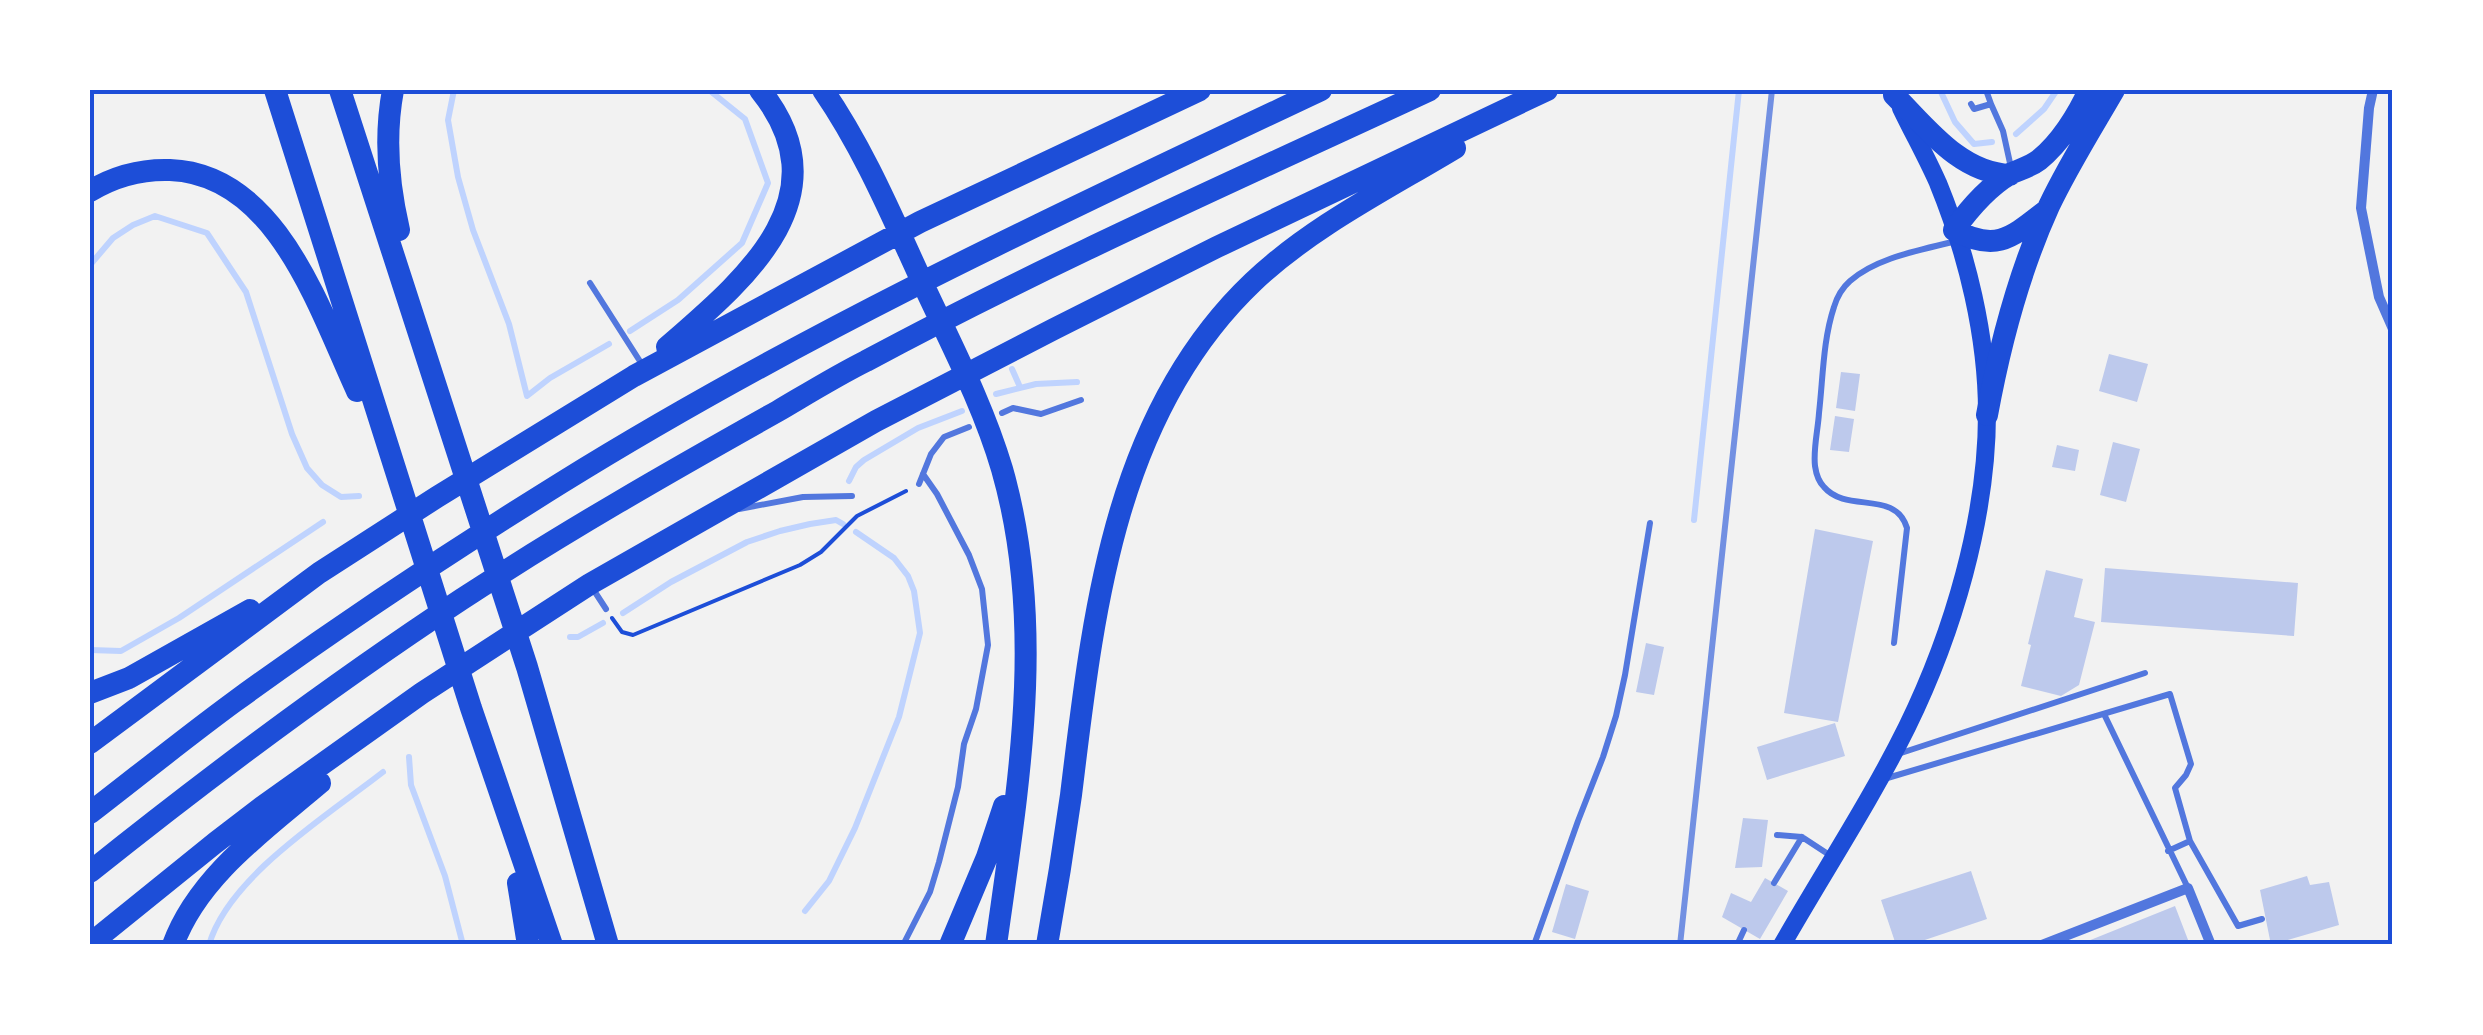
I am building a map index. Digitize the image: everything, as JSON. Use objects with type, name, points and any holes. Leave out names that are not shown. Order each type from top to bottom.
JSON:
[{"type":"highway","points":[[275,90],[470,708],[552,945]]},
{"type":"highway","points":[[340,90],[527,667],[608,945]]},
{"type":"highway","points":[[393,90],[387,130],[392,193],[455,442]]},
{"type":"highway","points":[[639,372],[738,283],[759,259],[781,222],[790,195],[791,154],[783,125],[760,90]]},
{"type":"highway","points":[[823,90],[869,168],[976,398],[997,454],[1014,523],[1026,632],[1025,700],[996,945]]},
{"type":"highway","points":[[90,743],[319,574],[639,372],[920,222],[1200,90]]},
{"type":"highway","points":[[90,813],[303,653],[562,482],[832,329],[1053,216],[1321,90]]},
{"type":"highway","points":[[90,872],[269,733],[367,664],[465,598],[694,458],[865,361],[1077,254],[1430,90]]},
{"type":"highway","points":[[90,944],[214,843],[422,693],[590,584],[876,421],[1138,286],[1548,90]]},
{"type":"highway","points":[[1047,945],[1090,647],[1109,549],[1140,452],[1180,373],[1229,308],[1270,268],[1332,224],[1548,90]]},
{"type":"highway","points":[[2047,210],[2010,236],[1995,241],[1956,235],[1974,205],[2016,172],[2036,162],[2058,141],[2089,90]]},
{"type":"highway","points":[[1987,416],[2015,298],[2047,210],[2114,90]]},
{"type":"highway","points":[[1893,93],[1970,165],[1984,172],[2016,172]]},
{"type":"highway","points":[[90,191],[134,173],[175,170],[221,182],[256,208],[286,248],[312,294],[398,480]]},
{"type":"highway","points":[[90,692],[129,678],[319,574]]},
{"type":"highway","points":[[172,945],[190,910],[232,860],[422,693]]},
{"type":"highway","points":[[950,945],[1001,817],[1025,700]]},
{"type":"highway","points":[[498,792],[522,898],[528,945]]},
{"type":"main road","points":[[1782,945],[1892,756],[1942,648],[1962,586],[1978,507],[1987,416],[1979,329],[1956,235],[1930,166],[1893,93]]},
{"type":"street","points":[[2373,90],[2360,208],[2380,296],[2393,329]]},
{"type":"street","points":[[2042,945],[2188,888],[2210,945]]},
{"type":"lane","points":[[1986,90],[2016,172]]},
{"type":"lane","points":[[1971,104],[1974,110],[1991,104]]},
{"type":"lane","points":[[1894,643],[1904,521],[1896,510],[1882,504],[1844,500],[1823,487],[1818,477],[1815,456],[1826,344],[1834,306],[1851,280],[1880,264],[1956,235]]},
{"type":"lane","points":[[590,283],[623,336],[639,372]]},
{"type":"lane","points":[[1002,413],[1013,408],[1041,414],[1081,400]]},
{"type":"lane","points":[[919,484],[931,454],[944,437],[969,427]]},
{"type":"lane","points":[[904,945],[930,892],[939,862],[988,645],[982,589],[937,494],[923,474]]},
{"type":"lane","points":[[711,514],[803,496],[852,496]]},
{"type":"lane","points":[[1534,945],[1616,716],[1650,523]]},
{"type":"lane","points":[[590,584],[606,609]]},
{"type":"lane","points":[[1892,756],[2145,674]]},
{"type":"lane","points":[[1878,781],[2170,694],[2191,764],[2174,788],[2190,841],[2238,926],[2262,919]]},
{"type":"lane","points":[[2104,714],[2188,888]]},
{"type":"lane","points":[[1776,835],[1802,837],[1832,857]]},
{"type":"lane","points":[[1774,883],[1802,837]]},
{"type":"lane","points":[[2168,851],[2190,841]]},
{"type":"lane","points":[[1737,945],[1744,930]]},
{"type":"path","points":[[606,609],[622,632],[632,635],[800,565],[821,552],[857,516],[919,484]]},
{"type":"building","points":[[2109,354],[2148,364],[2137,402],[2099,391]]},
{"type":"building","points":[[1841,372],[1860,374],[1855,411],[1836,408]]},
{"type":"building","points":[[1835,416],[1854,419],[1849,452],[1830,450]]},
{"type":"building","points":[[2113,442],[2140,449],[2126,502],[2100,495]]},
{"type":"building","points":[[2057,445],[2079,450],[2075,471],[2052,467]]},
{"type":"building","points":[[1815,529],[1873,541],[1838,722],[1784,713]]},
{"type":"building","points":[[2105,568],[2298,583],[2294,636],[2101,622]]},
{"type":"building","points":[[2046,570],[2083,579],[2074,617],[2095,622],[2079,685],[2061,696],[2021,686]]},
{"type":"building","points":[[1646,643],[1664,647],[1654,695],[1636,692]]},
{"type":"building","points":[[1835,723],[1845,756],[1767,780],[1757,747]]},
{"type":"building","points":[[1743,818],[1768,820],[1762,867],[1735,868]]},
{"type":"building","points":[[1971,871],[1987,919],[1910,945],[1896,945],[1881,900]]},
{"type":"building","points":[[2307,876],[2310,885],[2329,882],[2339,925],[2271,945],[2260,890]]},
{"type":"building","points":[[1765,878],[1788,891],[1760,939],[1722,917],[1731,893],[1751,902]]},
{"type":"building","points":[[1566,884],[1589,891],[1575,939],[1552,932]]},
{"type":"building","points":[[2175,906],[2190,945],[2078,945]]},
{"type":"waterway","points":[[454,90],[448,120],[458,177],[473,230],[509,324],[527,396],[609,344]]},
{"type":"waterway","points":[[630,331],[678,300],[742,243],[768,183],[745,119],[709,90]]},
{"type":"waterway","points":[[1694,520],[1739,90]]},
{"type":"waterway","points":[[1940,90],[1955,122],[1974,144],[1992,142]]},
{"type":"waterway","points":[[2016,134],[2044,109],[2057,90]]},
{"type":"waterway","points":[[90,265],[113,238],[155,216],[207,233],[246,292],[292,434],[307,468],[322,485],[341,497],[359,496]]},
{"type":"waterway","points":[[1012,369],[1020,387]]},
{"type":"waterway","points":[[996,394],[1036,384],[1077,382]]},
{"type":"waterway","points":[[849,481],[864,460],[918,428],[962,411]]},
{"type":"waterway","points":[[623,613],[671,582],[747,542],[810,524],[836,520],[843,524]]},
{"type":"waterway","points":[[90,650],[121,651],[179,618],[323,522]]},
{"type":"waterway","points":[[805,911],[829,881],[855,828],[899,717],[920,633],[908,576],[894,558],[856,532]]},
{"type":"waterway","points":[[570,637],[578,637],[603,623]]},
{"type":"waterway","points":[[409,757],[411,785],[445,876],[463,945]]},
{"type":"waterway","points":[[209,945],[236,895],[258,872],[383,772]]},
{"type":"railway","points":[[1680,945],[1772,90]]}]
